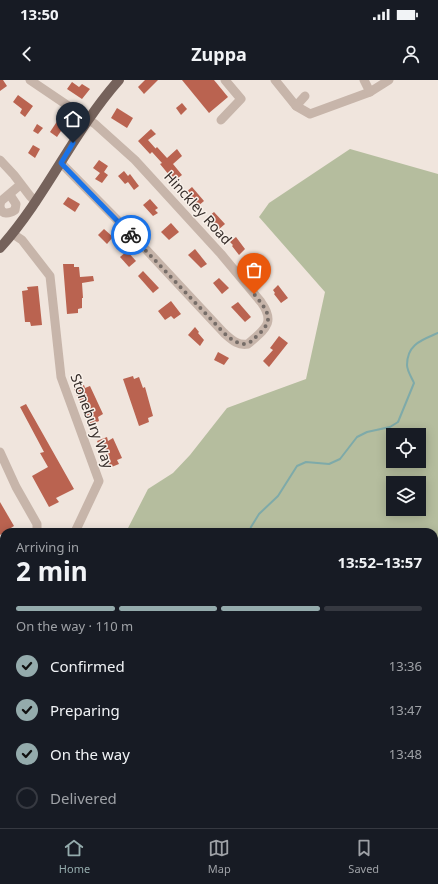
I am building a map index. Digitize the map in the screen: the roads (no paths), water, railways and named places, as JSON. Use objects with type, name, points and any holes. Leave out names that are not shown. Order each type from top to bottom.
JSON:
[{"type":"main road","points":[[0,248],[13,234],[36,202],[98,105],[119,80]]},
{"type":"street","points":[[30,80],[89,120]]},
{"type":"street","points":[[220,120],[242,99],[225,80]]},
{"type":"street","points":[[275,80],[296,106],[310,114],[370,92],[389,80]]},
{"type":"street","points":[[364,80],[370,92]]},
{"type":"street","points":[[296,106],[305,96]]},
{"type":"street","name":"Hinckley Road","points":[[61,163],[233,341],[239,344],[248,344],[266,326],[268,316],[267,310],[248,285],[135,160],[89,120]]},
{"type":"street","points":[[0,160],[14,174],[20,185],[36,202]]},
{"type":"street","points":[[10,195],[16,204],[15,210],[10,214],[5,213],[0,209],[1,201],[10,195],[20,185]]},
{"type":"street","name":"Stonebury Way","points":[[13,234],[22,240],[50,276],[61,378],[99,481],[77,528]]},
{"type":"street","points":[[0,452],[16,487],[37,524],[37,528]]},
{"type":"waterway","points":[[251,528],[259,514],[278,496],[297,466],[306,462],[329,464],[340,459],[357,437],[367,432],[390,427],[398,422],[414,383],[407,367],[410,352],[416,344],[438,333]]}]
